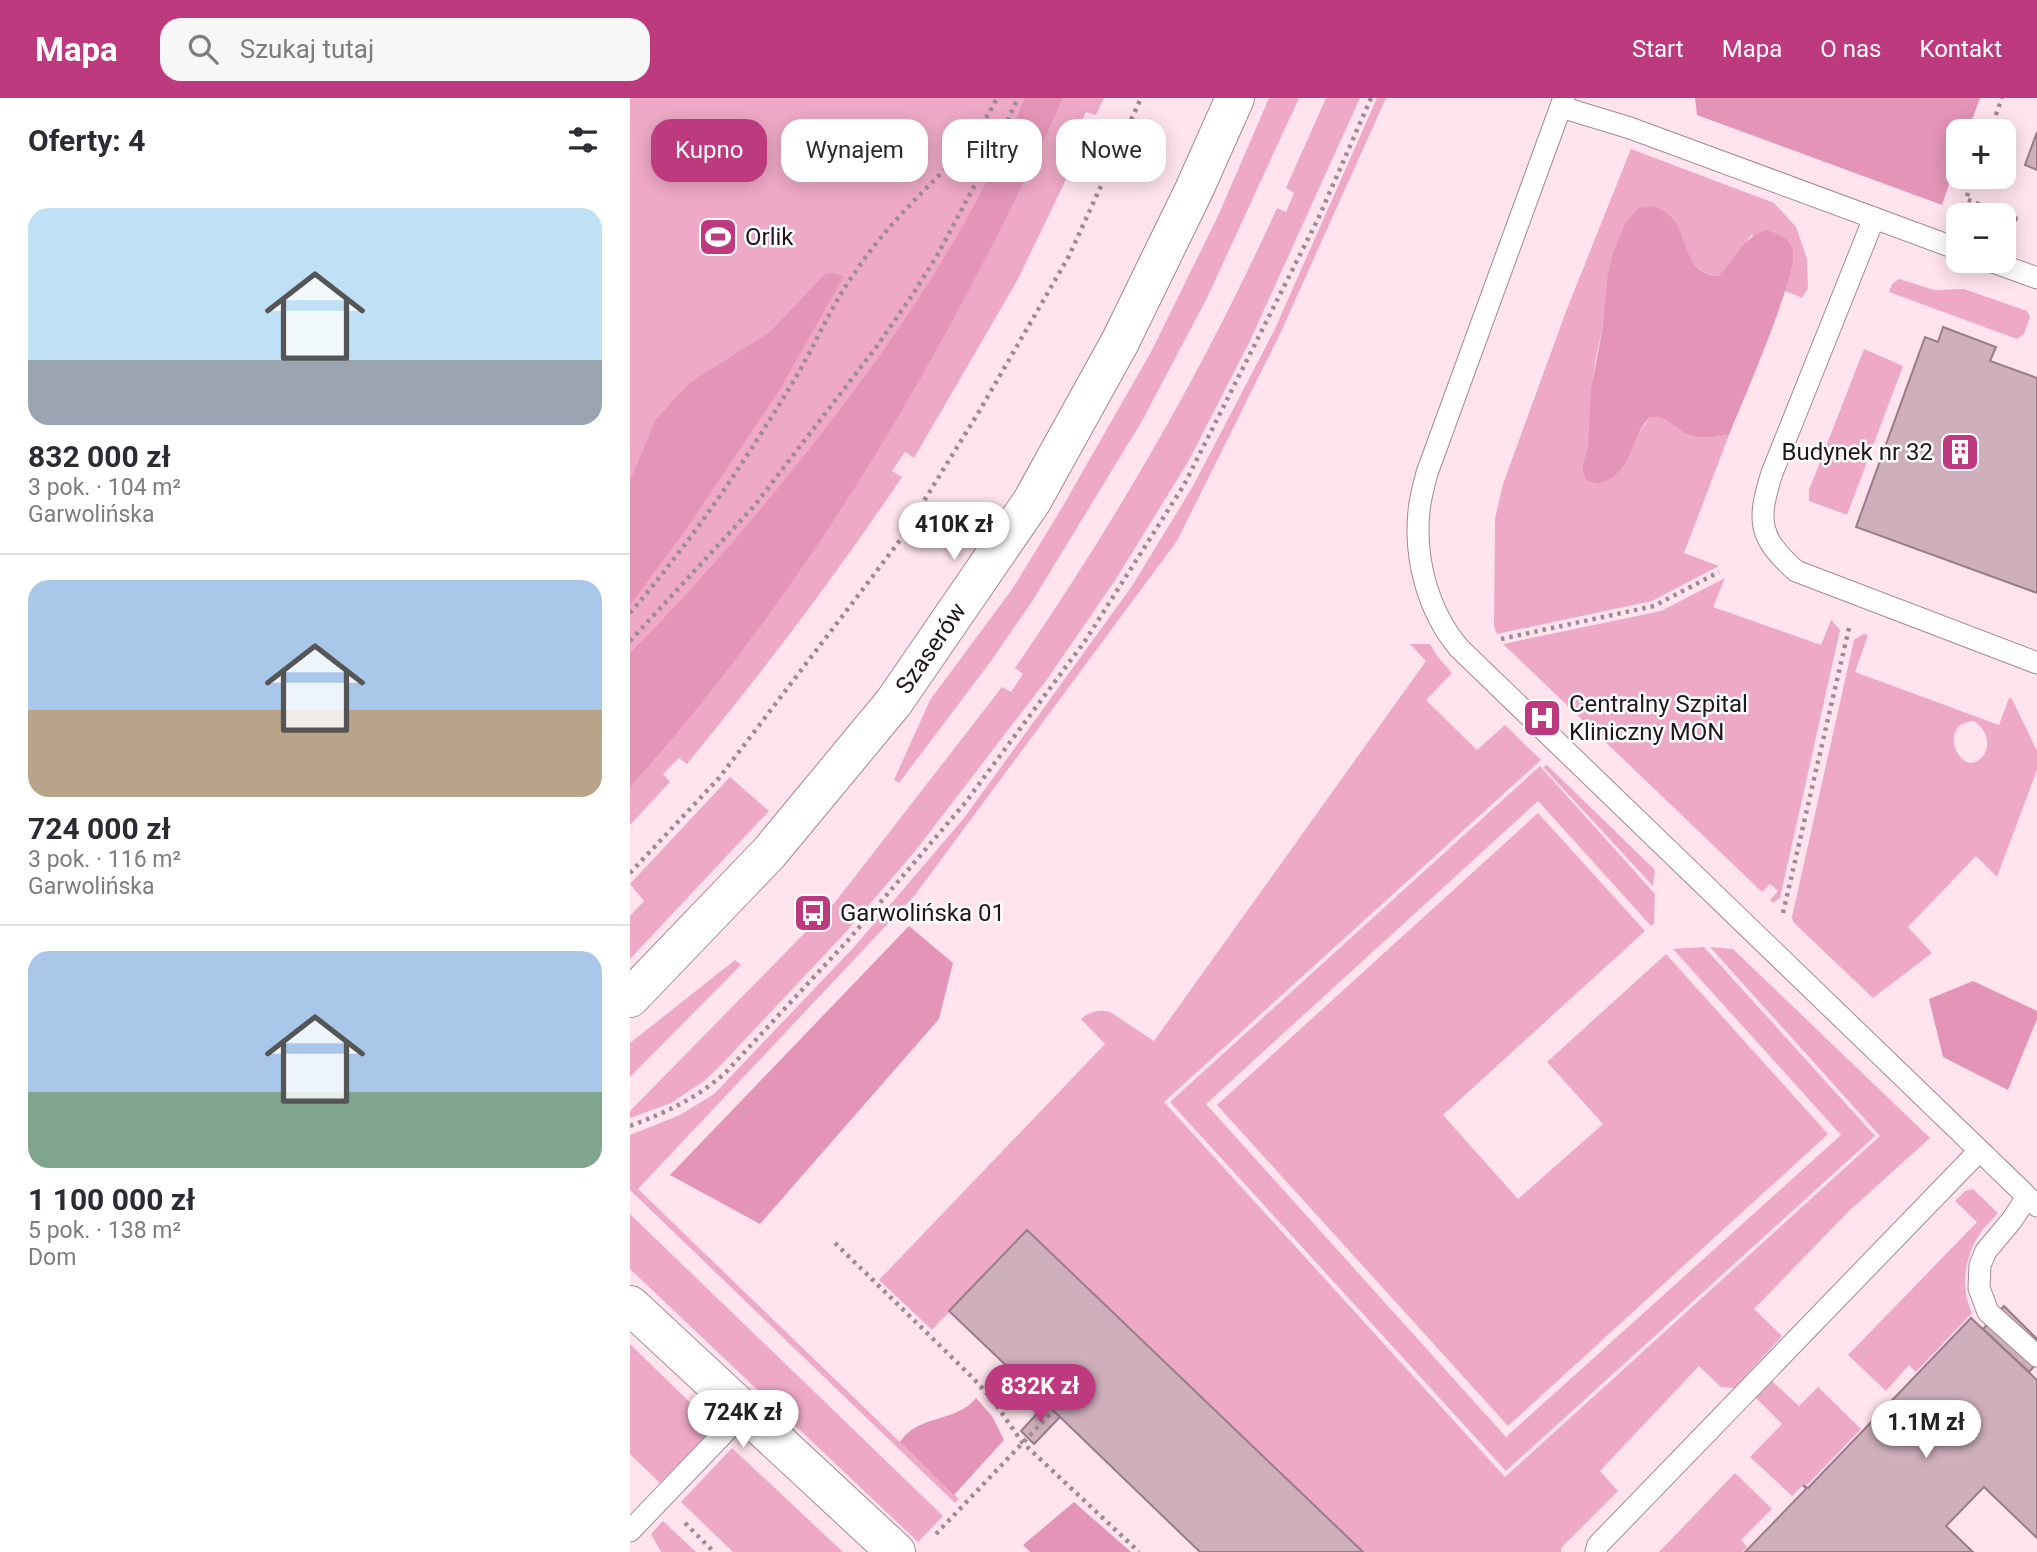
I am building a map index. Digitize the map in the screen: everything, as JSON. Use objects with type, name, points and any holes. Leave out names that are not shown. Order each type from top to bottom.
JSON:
[{"type":"street","name":"Szaserów","points":[[630,998],[769,853],[885,713],[1032,501],[1120,342],[1194,190],[1235,98]]},
{"type":"street","points":[[630,1305],[896,1552]]},
{"type":"lane","points":[[1946,245],[1562,102],[1427,473],[1419,510],[1419,542],[1430,601],[1446,633],[1459,648],[2032,1202],[2012,1220],[1986,1251],[1980,1265],[1979,1288],[1988,1312],[2037,1356]]},
{"type":"lane","points":[[1874,218],[1772,473],[1763,513],[1769,545],[1796,571],[2037,663]]},
{"type":"lane","points":[[2016,270],[2037,278]]},
{"type":"lane","points":[[1596,1552],[1598,1545],[1979,1151]]},
{"type":"lane","points":[[630,1531],[746,1411]]},
{"type":"path","points":[[630,613],[683,547],[772,416],[795,380],[834,306],[871,250],[911,203],[971,143],[997,98]]},
{"type":"path","points":[[630,641],[755,505],[877,346],[914,294],[938,254],[1018,98]]},
{"type":"path","points":[[630,873],[719,778],[898,543],[980,410],[1069,256],[1140,98]]},
{"type":"path","points":[[630,1126],[691,1100],[727,1071],[850,938],[965,803],[1085,641],[1184,485],[1318,219],[1371,98]]},
{"type":"path","points":[[1994,119],[2002,98]]},
{"type":"path","points":[[1970,189],[1966,199],[1977,203]]},
{"type":"path","points":[[1490,642],[1654,606],[1719,572]]},
{"type":"path","points":[[1782,920],[1851,620]]},
{"type":"path","points":[[835,1242],[973,1378],[992,1399],[1022,1442],[1139,1552]]},
{"type":"path","points":[[931,1539],[1053,1411]]},
{"type":"path","points":[[680,1519],[714,1552]]},
{"type":"shaded area","points":[[630,98],[1104,98],[1096,115],[1086,112],[1083,119],[1056,119],[1056,182],[1065,182],[1017,281],[914,458],[905,452],[892,471],[902,477],[825,587],[743,694],[687,764],[679,758],[663,774],[670,782],[630,825]]},
{"type":"shaded area","points":[[1025,98],[1063,98],[1042,142],[1042,119],[1016,119]]},
{"type":"shaded area","points":[[1269,98],[1299,98],[1207,298],[1142,421],[1033,600],[991,661],[899,783],[894,780],[930,700],[1013,588],[1151,352],[1218,216]]},
{"type":"shaded area","points":[[1326,98],[1360,98],[1249,343],[1188,462],[1116,579],[1048,678],[916,850],[846,932],[704,1081],[671,1103],[630,1118],[630,1111],[836,901],[1002,687],[1011,692],[1023,674],[1015,668],[1088,558],[1156,444],[1219,327],[1277,208],[1286,212],[1294,193],[1286,188]]},
{"type":"shaded area","points":[[1377,98],[1386,98],[1280,334],[1177,541],[915,895],[638,1189],[959,1499],[955,1503],[630,1190],[630,1135],[680,1115],[714,1094],[855,946],[964,818],[1132,586],[1193,486],[1274,331]]},
{"type":"shaded area","points":[[1695,98],[1980,98],[1972,119],[1946,119],[1947,189],[1942,205],[1697,115]]},
{"type":"shaded area","points":[[1631,149],[1774,203],[1796,227],[1807,259],[1808,288],[1802,298],[1785,291],[1794,255],[1751,235],[1729,267],[1718,276],[1706,273],[1692,261],[1676,223],[1656,206],[1603,326],[1595,362],[1588,445],[1582,470],[1586,481],[1598,484],[1632,448],[1650,417],[1663,419],[1692,436],[1729,435],[1684,553],[1719,566],[1652,601],[1497,634],[1494,627],[1495,519],[1503,484],[1565,314]]},
{"type":"shaded area","points":[[986,182],[1023,182],[973,282],[924,371],[817,545],[759,629],[630,787],[630,653],[738,536],[832,420],[925,288]]},
{"type":"shaded area","points":[[1656,206],[1676,223],[1692,261],[1706,274],[1718,276],[1749,239],[1766,230],[1790,243],[1793,252],[1792,266],[1767,341],[1729,435],[1692,436],[1663,419],[1650,417],[1620,470],[1611,479],[1598,484],[1586,481],[1582,470],[1588,445],[1591,390],[1603,326],[1608,273],[1626,222],[1639,208]]},
{"type":"shaded area","points":[[825,274],[844,276],[782,386],[685,531],[630,605],[630,481],[655,421],[691,382],[770,332]]},
{"type":"shaded area","points":[[1899,279],[1934,290],[1964,289],[2027,311],[2030,317],[2024,334],[2017,339],[1889,292],[1892,284]]},
{"type":"shaded area","points":[[1864,349],[1903,366],[1847,515],[1809,501],[1809,490]]},
{"type":"shaded area","points":[[1725,578],[1713,607],[1821,645],[1831,620],[1840,630],[1780,898],[1773,903],[1770,900],[1778,891],[1770,884],[1762,892],[1503,644],[1661,611]]},
{"type":"shaded area","points":[[1864,634],[1868,635],[1855,672],[1999,725],[2009,698],[2012,699],[2037,751],[2037,770],[1997,877],[1976,856],[1908,927],[1932,953],[1873,998],[1793,922],[1792,917],[1854,640]],"holes":[[[1974,721],[1979,725],[1987,744],[1984,754],[1972,763],[1959,755],[1954,739],[1956,730],[1963,724]]]},
{"type":"shaded area","points":[[1410,644],[1430,644],[1452,673],[1426,700],[1477,750],[1505,725],[1541,760],[1164,1102],[1505,1477],[1880,1136],[1710,947],[1733,949],[1930,1138],[1849,1211],[1754,1309],[1782,1336],[1734,1388],[1721,1387],[1699,1366],[1600,1471],[1618,1491],[1561,1548],[1561,1552],[1363,1552],[1027,1230],[932,1330],[879,1280],[1105,1044],[1081,1019],[1095,1012],[1110,1012],[1154,1041],[1426,661]]},
{"type":"shaded area","points":[[1547,765],[1655,870],[1653,886],[1543,767]]},
{"type":"shaded area","points":[[1540,766],[1655,894],[1654,924],[1651,926],[1538,801],[1206,1104],[1506,1437],[1841,1135],[1673,949],[1704,947],[1875,1136],[1506,1471],[1170,1102]]},
{"type":"shaded area","points":[[730,777],[769,811],[630,959],[630,916],[644,901],[630,884]]},
{"type":"shaded area","points":[[1538,813],[1645,931],[1443,1115],[1518,1199],[1603,1124],[1547,1062],[1666,954],[1828,1134],[1508,1426],[1217,1105]]},
{"type":"shaded area","points":[[909,926],[953,963],[939,1019],[760,1224],[670,1175]]},
{"type":"shaded area","points":[[735,960],[741,965],[630,1077],[630,1043]]},
{"type":"shaded area","points":[[1973,981],[2037,1011],[2037,1019],[2008,1090],[1943,1057],[1929,999]]},
{"type":"shaded area","points":[[1973,1189],[1998,1213],[1974,1243],[1967,1263],[1966,1294],[1972,1313],[1916,1372],[1909,1365],[1886,1391],[1848,1355],[1977,1222],[1955,1201],[1965,1191]]},
{"type":"shaded area","points":[[630,1214],[943,1516],[918,1542],[630,1269]]},
{"type":"shaded area","points":[[630,1344],[711,1423],[711,1430],[660,1483],[630,1454]]},
{"type":"shaded area","points":[[1772,1381],[1799,1406],[1818,1387],[1861,1429],[1806,1486],[1804,1484],[1792,1496],[1750,1457],[1782,1424],[1756,1398]]},
{"type":"shaded area","points":[[976,1398],[992,1416],[1004,1440],[954,1495],[900,1442],[917,1427],[958,1411]]},
{"type":"shaded area","points":[[732,1448],[843,1552],[733,1552],[681,1502]]},
{"type":"shaded area","points":[[1735,1473],[1772,1509],[1741,1540],[1747,1547],[1742,1552],[1659,1552]]},
{"type":"shaded area","points":[[1074,1502],[1131,1552],[1030,1552],[1023,1545]]},
{"type":"shaded area","points":[[663,1521],[696,1552],[661,1552],[651,1534]]},
{"type":"building","points":[[2037,132],[2037,170],[2025,165]]},
{"type":"building","name":"Budynek nr 32","points":[[1943,327],[1996,347],[1990,361],[2037,378],[2037,593],[1856,527],[1925,337],[1938,342]]},
{"type":"building","points":[[1027,1230],[1363,1552],[1200,1552],[949,1311]]},
{"type":"building","points":[[2004,1306],[2037,1339],[2037,1363],[2029,1372],[1983,1329]]},
{"type":"building","points":[[1971,1318],[2037,1380],[2037,1538],[1984,1487],[1946,1526],[1973,1552],[1745,1552],[1806,1489],[1803,1485],[1808,1488]]},
{"type":"building","points":[[1046,1404],[1060,1417],[1034,1444],[1021,1431]]},
{"type":"place","name":"Orlik","points":[[718,237]]},
{"type":"place","name":"Budynek nr 32","points":[[1960,452]]},
{"type":"place","name":"Centralny Szpital Kliniczny MON","points":[[1542,718]]},
{"type":"place","name":"Garwolińska 01","points":[[813,913]]}]
